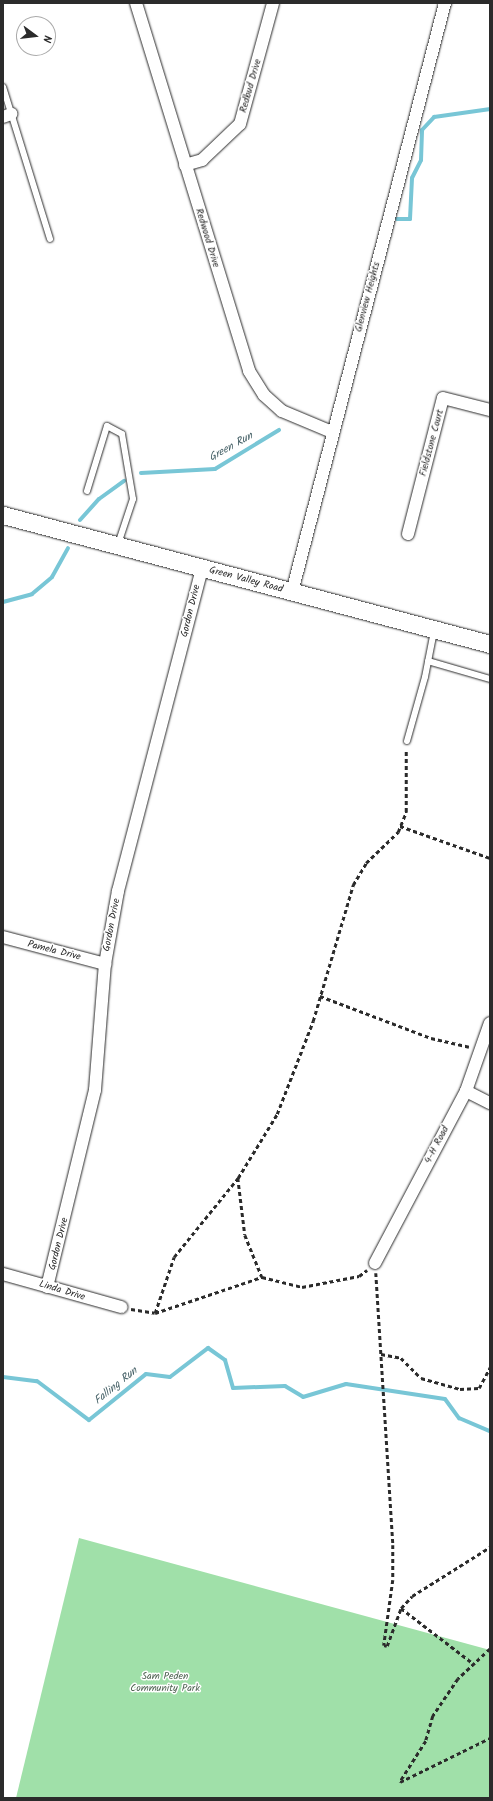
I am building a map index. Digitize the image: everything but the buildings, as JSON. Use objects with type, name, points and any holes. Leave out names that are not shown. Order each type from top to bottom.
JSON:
[{"type":"street","name":"Redwood Drive","points":[[136,3],[249,371],[264,395],[282,411],[332,432]]},
{"type":"street","name":"Redbud Drive","points":[[185,166],[202,160],[240,124],[273,3]]},
{"type":"street","name":"Glenview Heights","points":[[292,592],[332,432],[445,3]]},
{"type":"street","name":"Fieldstone Court","points":[[408,534],[443,398],[490,410]]},
{"type":"street","name":"Green Valley Road","points":[[3,515],[490,644]]},
{"type":"street","name":"Gordon Drive","points":[[47,1287],[95,1090],[105,964],[118,891],[202,568]]},
{"type":"street","name":"Pamela Drive","points":[[3,937],[105,964]]},
{"type":"street","name":"4-H Road","points":[[375,1263],[466,1091],[483,1047],[490,1023]]},
{"type":"street","points":[[466,1091],[490,1102]]},
{"type":"street","name":"Linda Drive","points":[[3,1274],[121,1307]]},
{"type":"lane","points":[[3,86],[7,116],[50,239]]},
{"type":"lane","points":[[87,491],[107,426],[122,434],[133,499],[117,545]]},
{"type":"lane","points":[[407,741],[428,660],[434,629]]},
{"type":"lane","points":[[428,660],[490,679]]},
{"type":"path","points":[[155,1313],[174,1257],[238,1178],[277,1114],[320,996],[353,885],[366,863],[389,844],[400,826],[406,812],[407,741]]},
{"type":"path","points":[[400,826],[490,858]]},
{"type":"path","points":[[320,996],[431,1038],[463,1047],[483,1047]]},
{"type":"path","points":[[238,1178],[245,1235],[262,1277]]},
{"type":"path","points":[[121,1307],[155,1313],[262,1277],[302,1287],[359,1276],[375,1263]]},
{"type":"path","points":[[375,1263],[380,1354],[385,1405],[393,1580],[384,1645],[387,1646],[400,1608],[412,1596],[490,1547]]},
{"type":"path","points":[[380,1354],[401,1358],[421,1378],[460,1389],[479,1388],[490,1367]]},
{"type":"path","points":[[400,1608],[474,1664]]},
{"type":"path","points":[[490,1649],[458,1679],[433,1716],[426,1741],[400,1782],[490,1738]]},
{"type":"green space","name":"Sam Peden Community Park","points":[[79,1538],[490,1650],[490,1798],[16,1798]]},
{"type":"waterway","name":"Green Run","points":[[397,219],[410,219],[412,178],[421,160],[422,130],[434,117],[490,109]]},
{"type":"waterway","name":"Green Run","points":[[141,473],[215,469],[279,430]]},
{"type":"waterway","name":"Green Run","points":[[80,520],[99,499],[124,481]]},
{"type":"waterway","name":"Green Run","points":[[3,602],[32,594],[52,577],[68,548]]},
{"type":"waterway","name":"Falling Run","points":[[3,1377],[37,1381],[89,1420],[146,1374],[170,1377],[208,1348],[225,1360],[233,1388],[285,1386],[303,1397],[346,1384],[445,1399],[459,1418],[490,1431]]}]
